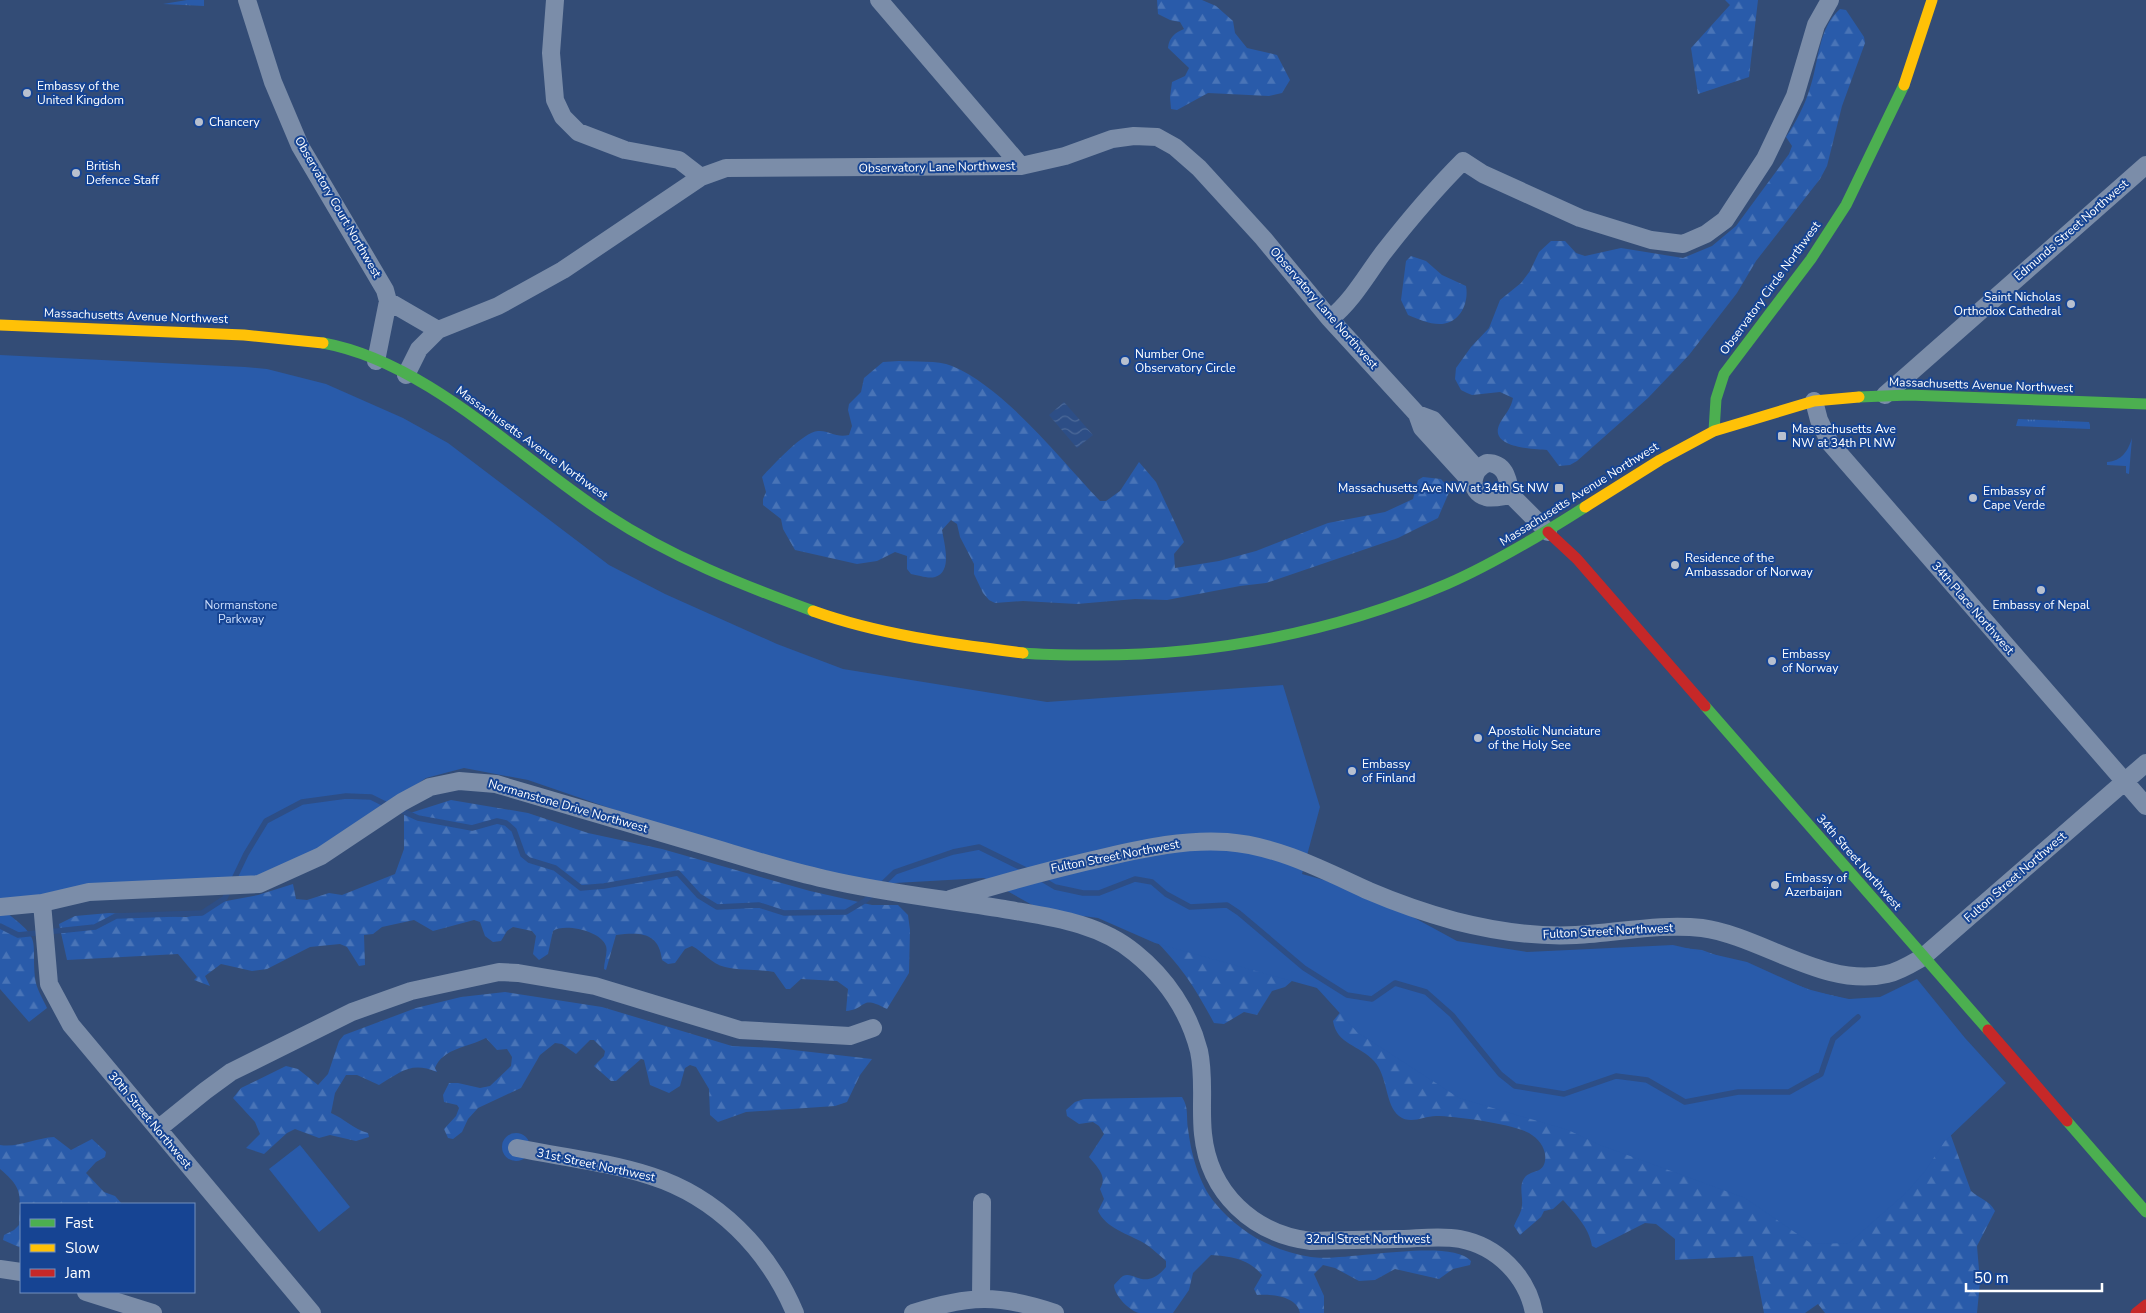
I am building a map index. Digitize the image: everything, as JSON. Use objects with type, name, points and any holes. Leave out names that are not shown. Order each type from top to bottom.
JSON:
[{"type":"main road","name":"Observatory Circle Northwest","points":[[1714,431],[1716,399],[1724,374],[1811,259],[1850,198],[1902,90],[1932,0]]},
{"type":"main road","name":"Massachusetts Avenue Northwest","points":[[0,325],[263,335],[350,349],[406,375],[461,406],[594,506],[638,534],[746,587],[855,625],[906,638],[980,650],[1036,655],[1104,657],[1200,650],[1254,642],[1325,626],[1387,608],[1447,584],[1548,532],[1660,460],[1714,431],[1814,401],[1884,395],[2146,404]]},
{"type":"main road","name":"34th Street Northwest","points":[[1548,532],[1589,573],[2146,1212]]},
{"type":"main road","points":[[2136,1313],[2146,1305]]},
{"type":"street","name":"Observatory Court Northwest","points":[[247,0],[273,82],[300,146],[382,281],[388,301]]},
{"type":"street","points":[[879,0],[1020,166]]},
{"type":"street","points":[[1330,318],[1358,290],[1383,254],[1430,194],[1463,161],[1483,174],[1580,218],[1651,240],[1683,244],[1706,234],[1725,220],[1765,159],[1795,96],[1816,26],[1830,0]]},
{"type":"street","points":[[556,1],[551,53],[555,100],[563,117],[578,132],[625,150],[679,160],[701,177]]},
{"type":"street","name":"Observatory Lane Northwest","points":[[406,375],[419,349],[438,330],[498,306],[563,270],[701,177],[726,168],[756,166],[944,168],[1020,166],[1065,156],[1112,139],[1134,136],[1157,137],[1175,147],[1199,168],[1417,414],[1422,428],[1475,477]]},
{"type":"street","name":"Edmunds Street Northwest","points":[[1884,395],[2146,164]]},
{"type":"street","points":[[376,361],[388,301],[438,330]]},
{"type":"street","name":"34th Place Northwest","points":[[1814,401],[1819,420],[1830,443],[2146,806]]},
{"type":"street","points":[[1511,495],[1485,496],[1480,494],[1475,477],[1492,463],[1502,468],[1511,495],[1548,532]]},
{"type":"street","name":"Fulton Street Northwest","points":[[947,900],[1039,872],[1160,846],[1185,842],[1224,842],[1283,854],[1398,903],[1455,921],[1503,931],[1573,935],[1675,927],[1700,928],[1724,933],[1823,968],[1861,976],[1888,974],[1923,957],[2146,763]]},
{"type":"street","name":"Normanstone Drive Northwest","points":[[0,907],[42,903],[89,892],[259,884],[301,867],[343,843],[402,802],[430,787],[468,780],[496,784],[804,874],[888,892],[947,900]]},
{"type":"street","name":"32nd Street Northwest","points":[[947,900],[1042,916],[1088,927],[1122,943],[1156,972],[1180,1005],[1197,1044],[1202,1073],[1202,1129],[1208,1159],[1227,1197],[1250,1219],[1266,1229],[1293,1239],[1311,1241],[1450,1238],[1474,1243],[1500,1257],[1513,1270],[1528,1292],[1534,1313]]},
{"type":"street","name":"30th Street Northwest","points":[[42,903],[49,984],[56,1002],[71,1025],[312,1313]]},
{"type":"street","points":[[158,1129],[226,1075],[352,1012],[411,991],[500,972],[518,973],[595,986],[740,1030],[850,1036],[873,1028]]},
{"type":"street","name":"31st Street Northwest","points":[[516,1148],[638,1172],[665,1181],[688,1192],[718,1212],[757,1248],[780,1282],[794,1313]]},
{"type":"street","points":[[981,1298],[982,1202]]},
{"type":"street","points":[[0,1269],[20,1272]]},
{"type":"street","points":[[89,1293],[152,1313]]},
{"type":"street","points":[[914,1313],[947,1302],[981,1298],[1013,1301],[1055,1313]]},
{"type":"green space","points":[[187,0],[204,0],[204,6],[163,4]]},
{"type":"green space","points":[[1157,0],[1202,0],[1216,6],[1233,21],[1235,33],[1247,48],[1277,55],[1290,80],[1282,93],[1269,96],[1208,93],[1177,110],[1171,109],[1172,82],[1185,76],[1189,68],[1168,48],[1173,36],[1184,29],[1180,22],[1170,20],[1158,14]]},
{"type":"green space","points":[[1725,0],[1758,0],[1749,77],[1698,94],[1691,48],[1730,5]]},
{"type":"green space","points":[[1840,9],[1846,10],[1864,37],[1865,43],[1842,106],[1827,166],[1820,179],[1756,261],[1737,293],[1689,355],[1648,398],[1577,461],[1570,465],[1559,466],[1547,450],[1514,446],[1500,438],[1498,431],[1500,423],[1513,398],[1500,392],[1472,395],[1461,390],[1455,379],[1456,368],[1471,347],[1489,328],[1500,300],[1521,283],[1530,271],[1539,252],[1551,241],[1565,241],[1576,253],[1585,256],[1621,248],[1683,258],[1712,246],[1736,226],[1789,154],[1792,146],[1786,137],[1800,113],[1808,94],[1823,35],[1827,26]]},
{"type":"green space","points":[[1411,256],[1426,261],[1442,275],[1466,286],[1465,305],[1454,319],[1442,324],[1433,324],[1408,315],[1401,300],[1406,261]]},
{"type":"green space","name":"Normanstone Parkway","points":[[0,355],[245,367],[267,369],[326,384],[403,418],[448,443],[609,565],[665,594],[777,644],[843,669],[1047,702],[1283,685],[1320,807],[1302,874],[1342,885],[1398,909],[1457,941],[1527,952],[1673,945],[1747,962],[1811,991],[1849,999],[1880,997],[1917,979],[1965,1038],[2006,1083],[1945,1141],[1925,1171],[1907,1192],[1849,1243],[1812,1244],[1745,1198],[1600,1145],[1568,1130],[1459,1098],[1357,1032],[1317,988],[1155,943],[1098,918],[1043,911],[984,878],[877,884],[795,865],[656,824],[528,780],[464,768],[426,778],[320,852],[253,881],[0,901]]},
{"type":"green space","points":[[899,361],[946,364],[972,376],[1012,407],[1100,501],[1106,501],[1120,491],[1139,462],[1156,482],[1184,542],[1174,554],[1175,568],[1219,561],[1256,551],[1328,523],[1385,512],[1413,499],[1418,480],[1423,477],[1441,479],[1450,490],[1438,518],[1398,538],[1266,583],[1167,600],[1135,599],[1077,604],[1023,601],[995,603],[989,600],[983,593],[974,574],[974,564],[960,537],[957,524],[951,520],[942,530],[946,563],[941,574],[935,577],[911,574],[907,569],[907,556],[895,552],[877,561],[857,564],[795,550],[783,529],[781,519],[763,505],[766,492],[762,477],[788,450],[812,433],[822,431],[840,436],[849,435],[852,426],[848,410],[849,404],[861,392],[864,378],[883,362]]},
{"type":"green space","points":[[2018,419],[2089,422],[2090,429],[2016,426]]},
{"type":"green space","points":[[2132,438],[2129,474],[2126,473],[2126,466],[2107,465],[2107,462],[2117,460],[2124,454]]},
{"type":"green space","points":[[451,800],[528,813],[588,833],[662,849],[810,891],[872,905],[898,905],[908,915],[910,930],[909,973],[887,1009],[868,1003],[846,1011],[848,989],[837,981],[801,979],[790,989],[786,989],[774,972],[725,967],[712,961],[692,946],[685,949],[675,963],[668,964],[662,960],[657,944],[647,936],[640,934],[616,935],[606,970],[604,969],[606,946],[603,941],[597,936],[573,928],[553,931],[548,954],[539,960],[533,954],[536,936],[532,931],[513,927],[507,931],[501,941],[493,942],[485,936],[480,922],[474,920],[433,931],[414,920],[382,927],[373,934],[364,935],[365,965],[359,966],[347,947],[340,944],[310,947],[267,969],[252,971],[221,964],[205,976],[210,986],[194,980],[197,977],[178,954],[67,960],[59,924],[75,916],[109,913],[186,917],[203,914],[221,902],[258,895],[293,884],[296,899],[307,900],[329,893],[342,895],[395,874],[404,849],[404,815]]},
{"type":"green space","points":[[8,914],[31,936],[34,948],[36,982],[47,1008],[29,1022],[0,989],[0,915]]},
{"type":"green space","points":[[1152,937],[1461,947],[1537,957],[1684,948],[1702,950],[1811,990],[1846,999],[1942,1111],[1971,1191],[1993,1207],[1995,1211],[1977,1246],[1980,1282],[1977,1313],[1825,1313],[1818,1304],[1805,1313],[1764,1313],[1753,1256],[1675,1260],[1675,1239],[1656,1224],[1645,1223],[1596,1248],[1592,1246],[1588,1233],[1581,1221],[1563,1200],[1553,1209],[1544,1211],[1541,1217],[1520,1235],[1514,1226],[1522,1208],[1522,1183],[1526,1176],[1542,1168],[1545,1161],[1545,1152],[1533,1135],[1498,1124],[1456,1117],[1431,1116],[1408,1120],[1399,1116],[1391,1105],[1379,1067],[1368,1056],[1344,1040],[1335,1029],[1333,1021],[1343,1009],[1300,974],[1285,987],[1272,991],[1257,1015],[1244,1012],[1224,1024],[1214,1023],[1187,977]]},
{"type":"green space","points":[[505,992],[602,1007],[732,1046],[776,1048],[872,1059],[860,1075],[847,1102],[835,1106],[746,1112],[718,1122],[710,1115],[709,1089],[696,1067],[690,1065],[685,1068],[680,1086],[669,1093],[650,1085],[644,1060],[641,1059],[616,1081],[611,1081],[594,1066],[604,1056],[605,1051],[594,1040],[590,1040],[576,1054],[562,1044],[555,1043],[540,1055],[521,1088],[478,1108],[468,1119],[462,1132],[453,1139],[448,1138],[444,1129],[456,1116],[459,1108],[457,1105],[444,1102],[443,1095],[449,1083],[480,1088],[490,1086],[511,1066],[512,1057],[507,1049],[497,1050],[486,1038],[444,1056],[435,1068],[437,1072],[413,1068],[400,1072],[379,1085],[357,1075],[346,1075],[335,1093],[331,1113],[368,1133],[369,1137],[356,1141],[330,1135],[319,1138],[295,1129],[287,1133],[264,1154],[246,1148],[260,1134],[255,1122],[233,1098],[241,1088],[286,1066],[298,1069],[318,1085],[328,1074],[339,1041],[344,1035],[416,1008],[461,997]]},
{"type":"green space","points":[[1182,1097],[1186,1109],[1191,1148],[1204,1187],[1225,1214],[1246,1232],[1258,1239],[1283,1250],[1311,1257],[1327,1258],[1396,1252],[1442,1251],[1459,1254],[1471,1261],[1470,1265],[1453,1269],[1439,1279],[1395,1269],[1375,1280],[1359,1281],[1335,1268],[1323,1265],[1314,1274],[1324,1296],[1324,1313],[1300,1313],[1294,1303],[1283,1297],[1257,1295],[1254,1289],[1262,1275],[1251,1265],[1239,1259],[1211,1255],[1193,1273],[1189,1290],[1173,1313],[1140,1313],[1132,1310],[1120,1298],[1114,1285],[1123,1276],[1127,1275],[1141,1279],[1152,1278],[1166,1267],[1166,1261],[1147,1245],[1106,1222],[1098,1211],[1104,1199],[1100,1189],[1103,1180],[1098,1168],[1089,1157],[1104,1134],[1099,1126],[1093,1122],[1079,1124],[1067,1116],[1066,1110],[1075,1102],[1084,1099]]},
{"type":"green space","points":[[516,1133],[526,1137],[530,1147],[526,1157],[516,1161],[506,1157],[502,1147],[506,1137]]},
{"type":"green space","points":[[54,1137],[71,1150],[92,1139],[106,1152],[105,1157],[96,1162],[86,1173],[104,1192],[115,1196],[121,1203],[20,1203],[20,1248],[3,1240],[4,1235],[19,1225],[20,1199],[13,1182],[0,1169],[0,1145],[14,1145]]},
{"type":"green space","points":[[300,1145],[350,1207],[319,1232],[269,1169]]},
{"type":"water","points":[[1064,402],[1093,435],[1077,448],[1049,415]]},
{"type":"waterway","points":[[0,926],[18,935],[95,927],[116,916],[202,913],[225,898],[246,854],[266,821],[302,802],[346,796],[371,797],[389,806]]},
{"type":"waterway","points":[[398,809],[418,818],[472,828],[497,821],[506,823],[514,830],[523,855],[529,860],[555,868],[581,888],[604,886],[678,873],[699,896],[717,907],[759,905],[784,913],[846,912],[866,900],[895,872],[953,852],[979,847],[1030,872]]},
{"type":"waterway","points":[[1040,878],[1055,887],[1083,893],[1099,893],[1135,879],[1152,882],[1166,894],[1190,907],[1227,905],[1304,968],[1347,995],[1372,999],[1395,983],[1426,992],[1452,1015],[1500,1074],[1515,1086],[1564,1094],[1616,1076],[1647,1080],[1685,1102],[1738,1092],[1789,1092],[1821,1074],[1833,1039],[1858,1017]]},
{"type":"traffic: fast","points":[[1714,431],[1716,399],[1724,374],[1811,259],[1846,205],[1904,85]]},
{"type":"traffic: fast","points":[[323,343],[362,354],[399,370],[436,391],[472,415],[607,515],[656,544],[707,569],[813,611]]},
{"type":"traffic: fast","points":[[1859,397],[1909,395],[2146,404]]},
{"type":"traffic: fast","points":[[1023,653],[1090,655],[1182,651],[1227,646],[1317,628],[1405,601],[1447,584],[1518,548],[1585,507]]},
{"type":"traffic: fast","points":[[1705,706],[1988,1030]]},
{"type":"traffic: fast","points":[[2067,1121],[2146,1212]]},
{"type":"traffic: slow","points":[[1904,85],[1932,0]]},
{"type":"traffic: slow","points":[[0,325],[244,335],[323,343]]},
{"type":"traffic: slow","points":[[1585,507],[1660,460],[1714,431],[1814,401],[1859,397]]},
{"type":"traffic: slow","points":[[813,611],[890,632],[943,642],[1023,653]]},
{"type":"traffic: jam","points":[[1548,532],[1577,559],[1705,706]]},
{"type":"traffic: jam","points":[[1988,1030],[2067,1121]]},
{"type":"traffic: jam","points":[[2136,1313],[2146,1305]]},
{"type":"place","name":"Embassy of the United Kingdom","points":[[27,93]]},
{"type":"place","name":"Chancery","points":[[199,122]]},
{"type":"place","name":"British Defence Staff","points":[[76,173]]},
{"type":"place","name":"Saint Nicholas Orthodox Cathedral","points":[[2071,304]]},
{"type":"place","name":"Number One Observatory Circle","points":[[1125,361]]},
{"type":"place","name":"Massachusetts Ave NW at 34th Pl NW","points":[[1782,436]]},
{"type":"place","name":"Massachusetts Ave NW at 34th St NW","points":[[1559,488]]},
{"type":"place","name":"Embassy of Cape Verde","points":[[1973,498]]},
{"type":"place","name":"Residence of the Ambassador of Norway","points":[[1675,565]]},
{"type":"place","name":"Embassy of Nepal","points":[[2041,590]]},
{"type":"place","name":"Embassy of Norway","points":[[1772,661]]},
{"type":"place","name":"Apostolic Nunciature of the Holy See","points":[[1478,738]]},
{"type":"place","name":"Embassy of Finland","points":[[1352,771]]},
{"type":"place","name":"Embassy of Azerbaijan","points":[[1775,885]]}]
